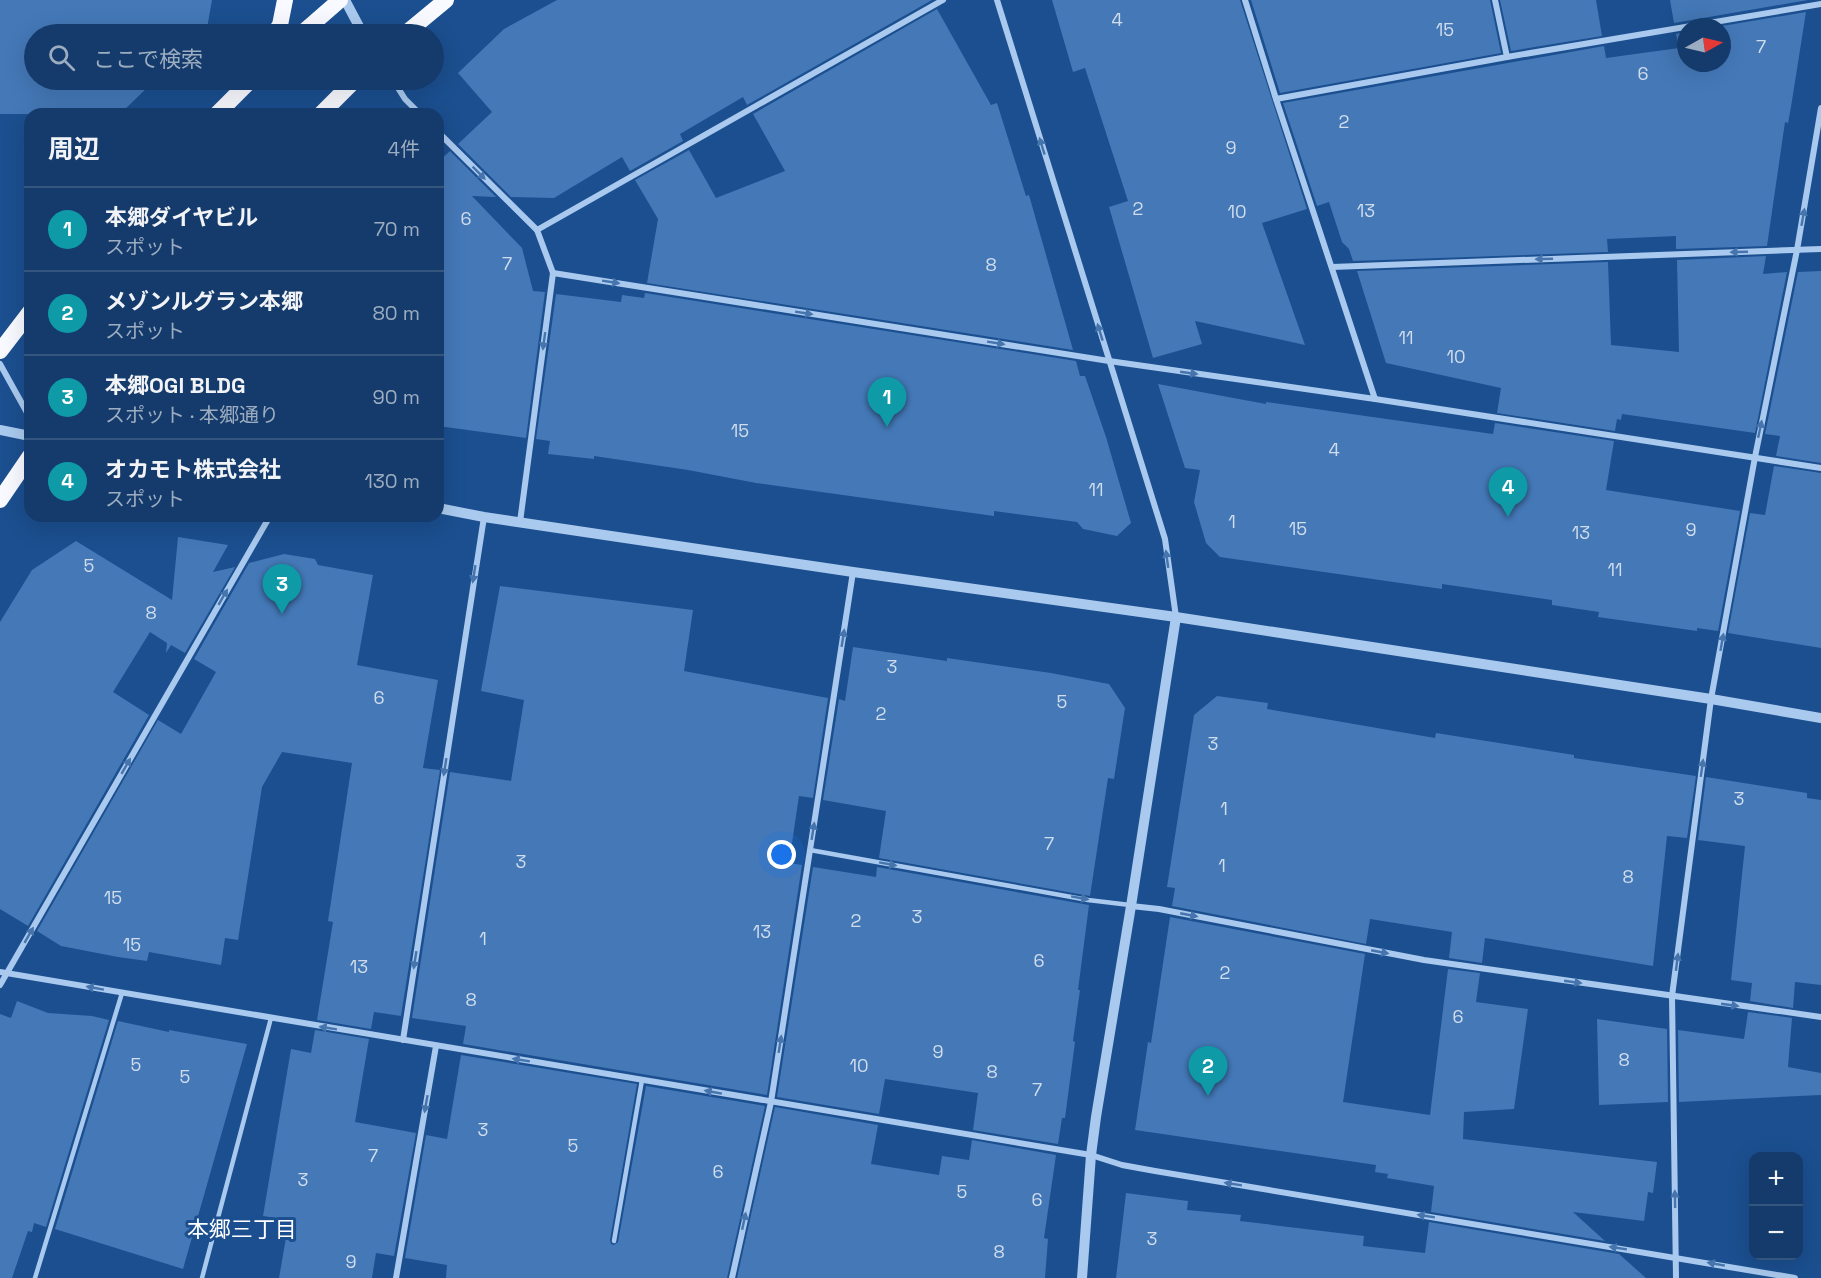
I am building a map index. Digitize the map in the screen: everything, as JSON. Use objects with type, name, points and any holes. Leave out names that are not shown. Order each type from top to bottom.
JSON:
[{"type":"highway","points":[[280,24],[285,0]]},
{"type":"highway","points":[[312,24],[340,0]]},
{"type":"highway","points":[[417,24],[446,0]]},
{"type":"highway","points":[[223,108],[240,90]]},
{"type":"highway","points":[[327,108],[345,90]]},
{"type":"highway","points":[[0,351],[24,320]]},
{"type":"highway","points":[[0,500],[24,465]]},
{"type":"street","points":[[345,0],[358,24]]},
{"type":"street","points":[[537,230],[943,0]]},
{"type":"street","points":[[997,0],[1165,538],[1176,617],[1091,1155],[1082,1278]]},
{"type":"street","points":[[1245,0],[1375,399]]},
{"type":"street","points":[[1495,0],[1507,57]]},
{"type":"street","points":[[1276,99],[1821,4]]},
{"type":"street","points":[[399,90],[414,108]]},
{"type":"street","points":[[1676,1278],[1672,996],[1711,699],[1755,457],[1797,250],[1821,108]]},
{"type":"street","points":[[444,138],[537,230],[554,273],[520,522]]},
{"type":"street","points":[[1332,267],[1821,249]]},
{"type":"street","points":[[554,273],[1109,362],[1375,399],[1821,468]]},
{"type":"street","points":[[0,364],[24,407]]},
{"type":"street","points":[[0,430],[24,435]]},
{"type":"street","points":[[444,509],[854,572],[1176,617],[1821,718]]},
{"type":"street","points":[[403,1040],[484,517]]},
{"type":"street","points":[[0,986],[3,973],[266,522]]},
{"type":"street","points":[[732,1278],[771,1102],[854,572]]},
{"type":"street","points":[[1131,906],[1159,909],[1424,960],[1821,1017]]},
{"type":"street","points":[[3,973],[1091,1155],[1122,1165],[1155,1171],[1795,1278]]},
{"type":"street","points":[[396,1278],[436,1046]]},
{"type":"lane","points":[[810,850],[1131,906]]},
{"type":"lane","points":[[35,1278],[122,993]]},
{"type":"lane","points":[[202,1278],[271,1018]]},
{"type":"lane","points":[[614,1240],[642,1080]]},
{"type":"building","points":[[0,0],[212,0],[208,24],[24,24],[24,90],[145,90],[126,108],[24,108],[24,114],[0,114]]},
{"type":"building","points":[[557,0],[932,0],[747,105],[743,97],[680,134],[683,141],[630,171],[622,157],[554,198],[511,197],[458,144],[492,112],[458,73],[504,29]]},
{"type":"building","points":[[1052,0],[1240,0],[1307,209],[1262,223],[1305,345],[1195,321],[1202,344],[1153,358],[1109,207],[1128,201],[1085,68],[1073,72]]},
{"type":"building","points":[[1251,0],[1490,0],[1501,53],[1280,93]]},
{"type":"building","points":[[1500,0],[1596,0],[1602,36],[1511,51]]},
{"type":"building","points":[[1670,0],[1808,0],[1703,18],[1677,18],[1677,22],[1674,23]]},
{"type":"building","points":[[937,9],[991,105],[997,103],[1026,196],[1029,195],[1073,350],[647,283],[658,219],[635,180],[689,150],[716,198],[785,171],[753,114]]},
{"type":"building","points":[[1806,12],[1788,123],[1785,122],[1767,246],[1676,249],[1676,236],[1607,239],[1608,252],[1353,261],[1349,249],[1342,242],[1329,202],[1317,206],[1283,103],[1604,46],[1606,58],[1677,48],[1677,72],[1731,72],[1731,24]]},
{"type":"building","points":[[450,151],[496,197],[472,196],[522,248],[533,291],[545,292],[526,438],[444,427],[444,156]]},
{"type":"building","points":[[1766,256],[1763,274],[1787,272],[1755,433],[1622,414],[1621,420],[1617,419],[1615,431],[1497,413],[1501,388],[1386,363],[1357,271],[1608,262],[1611,345],[1679,352],[1677,260]]},
{"type":"building","points":[[1821,271],[1821,463],[1776,456],[1780,436],[1765,434],[1798,272]]},
{"type":"building","points":[[645,293],[1076,361],[1080,376],[1085,376],[1106,437],[1131,523],[1117,536],[1083,529],[1077,522],[994,511],[994,516],[756,483],[594,456],[594,459],[548,454],[550,441],[536,439],[556,294],[621,302],[622,295],[644,298]]},
{"type":"building","points":[[1158,384],[1266,404],[1266,402],[1493,434],[1495,423],[1614,441],[1606,490],[1740,511],[1718,631],[1697,628],[1697,631],[1598,617],[1599,612],[1552,605],[1552,600],[1442,584],[1442,589],[1220,557],[1206,543],[1194,502],[1200,470],[1185,468]]},
{"type":"building","points":[[1774,466],[1821,473],[1821,648],[1728,633],[1750,513],[1765,515]]},
{"type":"building","points":[[178,537],[228,545],[213,572],[235,567],[185,653],[171,645],[166,653],[167,643],[150,632],[113,692],[149,715],[28,926],[0,909],[0,622],[32,570],[76,541],[172,600]]},
{"type":"building","points":[[284,554],[315,559],[318,565],[373,575],[357,665],[438,680],[423,768],[440,770],[401,1016],[374,1012],[371,1029],[317,1020],[333,922],[328,921],[352,763],[282,752],[262,787],[238,940],[225,938],[221,965],[149,952],[147,961],[118,957],[61,946],[37,931],[158,720],[181,734],[216,672],[194,659],[249,563]]},
{"type":"building","points":[[500,586],[693,610],[684,671],[828,698],[813,798],[799,796],[789,863],[802,865],[767,1095],[463,1044],[466,1026],[412,1018],[450,772],[511,781],[524,700],[481,691]]},
{"type":"building","points":[[853,647],[1051,673],[1109,684],[1125,708],[1114,779],[1108,778],[1090,896],[879,858],[886,811],[823,800],[839,699],[845,701]]},
{"type":"building","points":[[1217,696],[1268,703],[1267,709],[1435,738],[1436,733],[1574,755],[1574,758],[1696,776],[1687,838],[1667,836],[1653,966],[1485,938],[1482,963],[1449,958],[1452,932],[1370,919],[1366,944],[1172,906],[1175,888],[1167,887],[1194,715]]},
{"type":"building","points":[[1706,777],[1807,793],[1807,798],[1821,800],[1821,985],[1795,982],[1793,1008],[1750,1001],[1752,983],[1731,980],[1745,846],[1698,840]]},
{"type":"building","points":[[813,867],[876,877],[877,867],[1089,905],[1078,990],[1080,990],[1073,1041],[1075,1042],[1065,1118],[1062,1118],[1058,1144],[973,1130],[978,1093],[885,1079],[879,1114],[777,1097]]},
{"type":"building","points":[[1170,917],[1365,954],[1343,1102],[1430,1115],[1448,969],[1480,973],[1476,1002],[1528,1009],[1514,1109],[1464,1112],[1463,1139],[1657,1162],[1653,1193],[1648,1192],[1644,1221],[1573,1212],[1605,1241],[1431,1212],[1434,1186],[1387,1178],[1388,1174],[1375,1172],[1376,1165],[1135,1130]]},
{"type":"building","points":[[17,1001],[48,1013],[92,1016],[109,1020],[46,1227],[34,1223],[32,1232],[28,1231],[12,1278],[0,1278],[0,1014],[11,1018]]},
{"type":"building","points":[[1748,1012],[1792,1018],[1788,1067],[1821,1073],[1821,1095],[1679,1102],[1678,1030],[1744,1039]]},
{"type":"building","points":[[1597,1019],[1667,1029],[1668,1102],[1599,1105]]},
{"type":"building","points":[[118,1021],[169,1032],[169,1030],[247,1044],[183,1269],[55,1229]]},
{"type":"building","points":[[315,1030],[369,1039],[355,1122],[416,1133],[394,1256],[376,1253],[372,1278],[279,1278],[289,1220],[263,1216],[291,1049],[311,1053]]},
{"type":"building","points":[[461,1055],[637,1084],[610,1240],[614,1245],[618,1242],[646,1086],[765,1106],[727,1278],[446,1278],[447,1265],[405,1258],[426,1135],[447,1139]]},
{"type":"building","points":[[775,1107],[878,1125],[871,1164],[939,1175],[942,1156],[969,1160],[972,1140],[1056,1155],[1044,1238],[1048,1239],[1045,1278],[737,1278]]},
{"type":"building","points":[[1126,1193],[1188,1201],[1187,1210],[1241,1215],[1240,1221],[1364,1236],[1363,1246],[1425,1253],[1429,1222],[1619,1254],[1646,1278],[1116,1278]]},
{"type":"place","name":"本郷ダイヤビル","points":[[887,427]]},
{"type":"place","name":"オカモト株式会社","points":[[1508,517]]},
{"type":"place","name":"本郷OGI BLDG","points":[[282,614]]},
{"type":"place","name":"メゾンルグラン本郷","points":[[1208,1096]]},
{"type":"district","name":"本郷三丁目","points":[[242,1229]]}]
